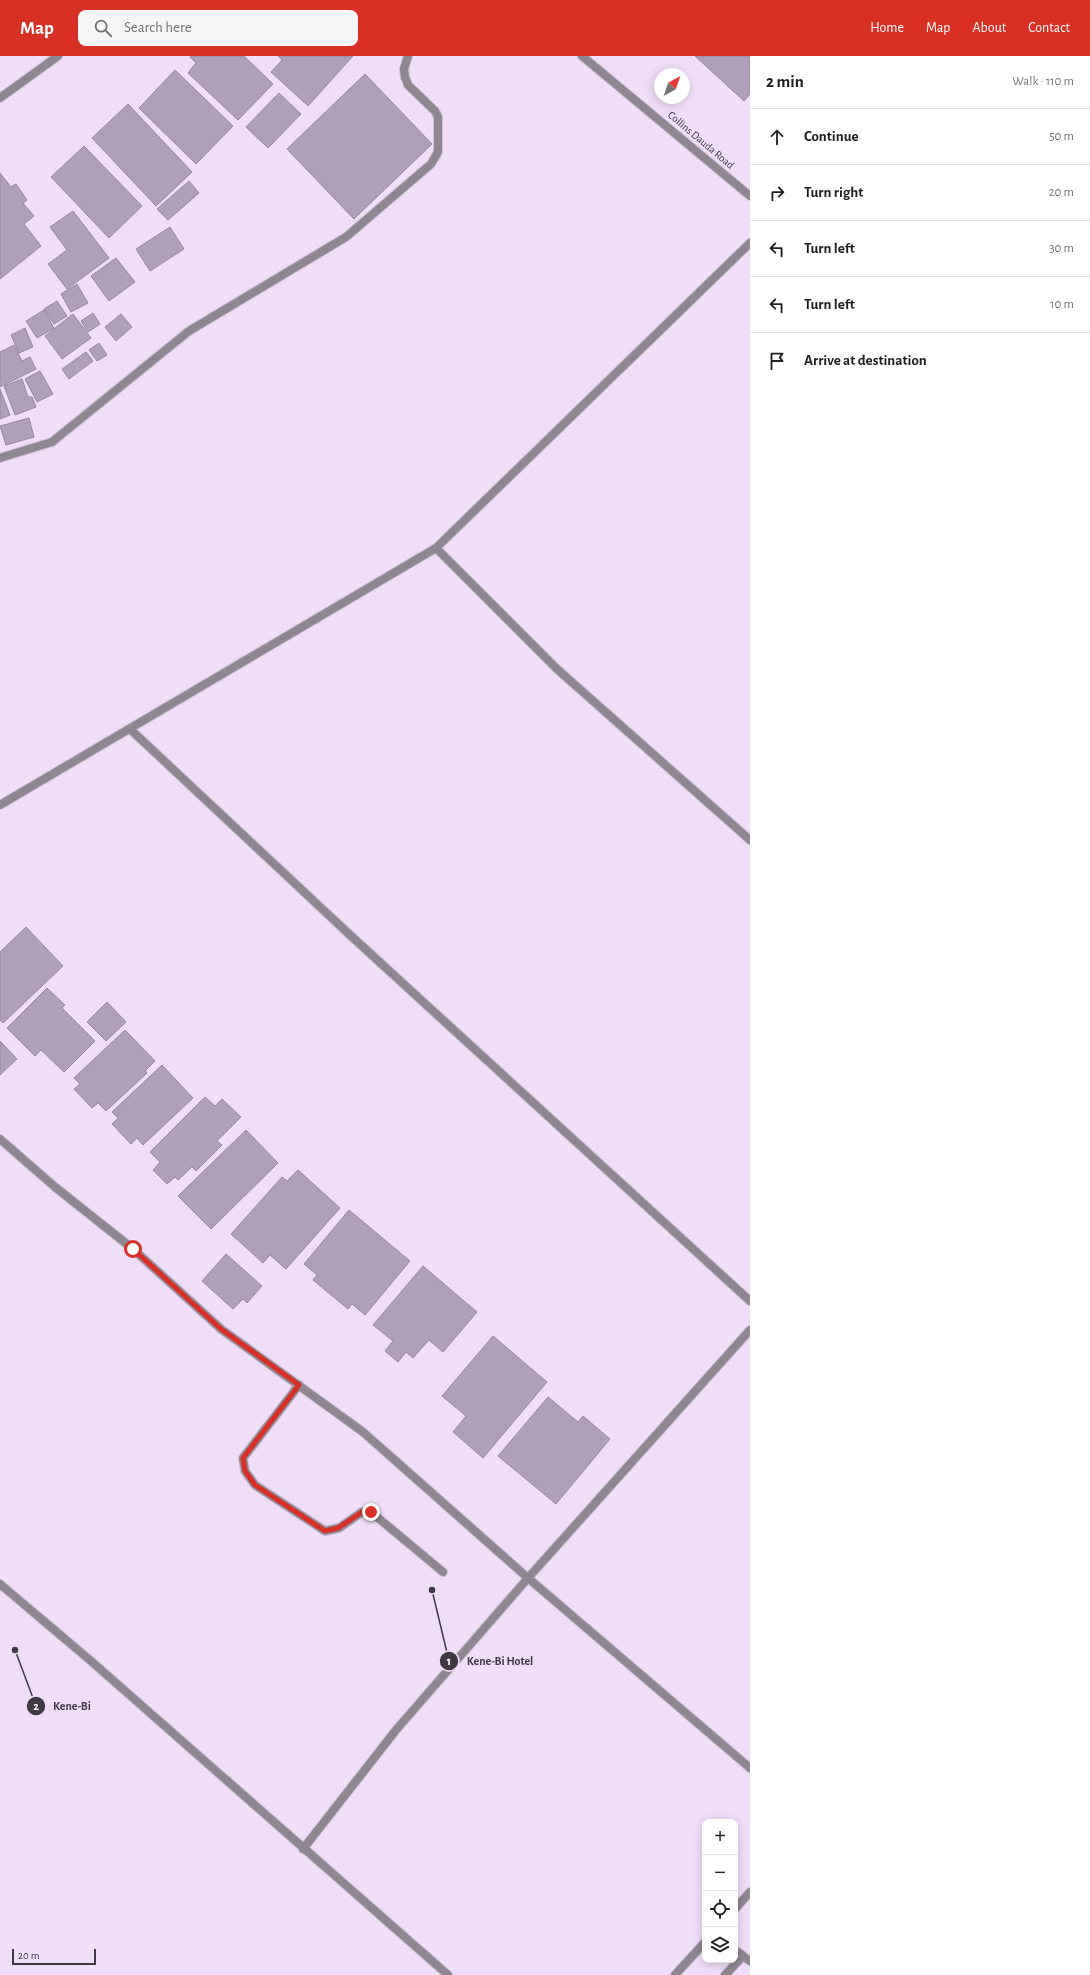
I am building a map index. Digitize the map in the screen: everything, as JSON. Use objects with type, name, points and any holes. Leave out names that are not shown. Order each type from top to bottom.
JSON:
[{"type":"street","points":[[0,98],[58,56]]},
{"type":"street","points":[[0,458],[52,442],[189,331],[346,236],[431,164],[438,152],[438,117],[435,111],[408,85],[404,69],[408,56]]},
{"type":"street","name":"Collins Dauda Road","points":[[582,56],[750,196]]},
{"type":"street","points":[[0,805],[436,548],[750,243]]},
{"type":"street","points":[[436,548],[557,668],[750,840]]},
{"type":"street","points":[[130,729],[362,946],[750,1301]]},
{"type":"street","points":[[0,1139],[55,1187],[133,1249],[221,1329],[363,1432],[528,1578],[750,1768]]},
{"type":"street","points":[[304,1849],[396,1730],[528,1578],[750,1330]]},
{"type":"street","points":[[299,1385],[243,1458],[245,1471],[255,1485],[325,1531],[338,1528],[362,1512],[371,1512],[443,1572]]},
{"type":"street","points":[[0,1584],[91,1661],[448,1975]]},
{"type":"street","points":[[738,1905],[750,1892]]},
{"type":"street","points":[[675,1975],[702,1945]]},
{"type":"street","points":[[738,1952],[750,1961]]},
{"type":"street","points":[[725,1975],[743,1956]]},
{"type":"building","points":[[244,56],[273,84],[238,120],[188,73],[196,63],[190,57]]},
{"type":"building","points":[[278,56],[353,56],[308,106],[271,72],[282,60]]},
{"type":"building","points":[[695,56],[750,56],[750,94],[744,101]]},
{"type":"building","points":[[175,70],[233,126],[196,164],[139,108]]},
{"type":"building","points":[[365,74],[432,144],[354,219],[287,149]]},
{"type":"building","points":[[279,93],[301,114],[268,148],[246,127]]},
{"type":"building","points":[[128,104],[192,172],[156,206],[92,138]]},
{"type":"building","points":[[84,146],[142,206],[109,238],[51,177]]},
{"type":"building","points":[[0,173],[11,187],[16,184],[27,200],[23,203],[34,216],[24,224],[41,246],[0,279]]},
{"type":"building","points":[[189,181],[199,193],[168,220],[157,209]]},
{"type":"building","points":[[73,211],[109,258],[67,289],[48,264],[67,250],[50,227]]},
{"type":"building","points":[[170,227],[184,249],[150,271],[136,249]]},
{"type":"building","points":[[116,258],[135,282],[109,301],[91,276]]},
{"type":"building","points":[[77,284],[88,303],[71,312],[61,294]]},
{"type":"building","points":[[57,301],[67,316],[54,324],[44,309]]},
{"type":"building","points":[[44,310],[54,328],[37,338],[26,321]]},
{"type":"building","points":[[93,313],[100,324],[88,332],[81,321]]},
{"type":"building","points":[[73,314],[91,338],[62,359],[45,336]]},
{"type":"building","points":[[121,314],[132,327],[116,341],[105,327]]},
{"type":"building","points":[[25,328],[33,347],[19,353],[11,335]]},
{"type":"building","points":[[99,343],[107,355],[97,361],[89,350]]},
{"type":"building","points":[[14,345],[22,361],[30,357],[36,369],[0,387],[0,352]]},
{"type":"building","points":[[86,352],[93,361],[69,379],[62,369]]},
{"type":"building","points":[[40,371],[53,394],[37,402],[25,379]]},
{"type":"building","points":[[22,379],[28,397],[32,397],[36,407],[15,415],[4,386]]},
{"type":"building","points":[[0,389],[10,415],[0,419]]},
{"type":"building","points":[[29,418],[34,437],[6,445],[0,426]]},
{"type":"building","points":[[26,927],[63,966],[3,1023],[0,1020],[0,952]]},
{"type":"building","points":[[47,988],[65,1005],[62,1008],[95,1041],[64,1072],[41,1050],[35,1056],[7,1028]]},
{"type":"building","points":[[107,1002],[126,1022],[106,1041],[87,1022]]},
{"type":"building","points":[[125,1030],[155,1061],[145,1071],[147,1073],[106,1111],[98,1103],[92,1108],[74,1089],[80,1084],[74,1078]]},
{"type":"building","points":[[0,1041],[17,1059],[0,1075]]},
{"type":"building","points":[[162,1065],[193,1098],[143,1145],[137,1138],[131,1144],[112,1124],[118,1118],[112,1112]]},
{"type":"building","points":[[205,1097],[215,1106],[222,1099],[241,1117],[217,1141],[222,1145],[196,1171],[192,1167],[178,1180],[175,1177],[167,1184],[153,1170],[160,1162],[150,1152]]},
{"type":"building","points":[[246,1130],[278,1163],[211,1229],[178,1196]]},
{"type":"building","points":[[298,1170],[340,1208],[286,1269],[270,1255],[263,1263],[231,1234],[282,1177],[287,1181]]},
{"type":"building","points":[[349,1210],[410,1261],[365,1315],[352,1304],[348,1309],[313,1280],[317,1275],[304,1264]]},
{"type":"building","points":[[226,1254],[262,1286],[247,1303],[243,1299],[233,1309],[202,1281]]},
{"type":"building","points":[[423,1266],[477,1312],[443,1352],[429,1340],[413,1358],[406,1352],[398,1362],[385,1351],[393,1341],[373,1325]]},
{"type":"building","points":[[493,1336],[547,1382],[483,1458],[453,1432],[466,1416],[442,1396]]},
{"type":"building","points":[[548,1397],[578,1422],[583,1416],[610,1439],[556,1504],[498,1456]]},
{"type":"place","name":"Kene-Bi Hotel","points":[[432,1590]]},
{"type":"place","name":"Kene-Bi","points":[[15,1650]]},
{"type":"route","points":[[133,1249],[221,1329],[299,1385],[243,1458],[245,1471],[255,1485],[325,1531],[338,1528],[362,1512],[371,1512]]}]
